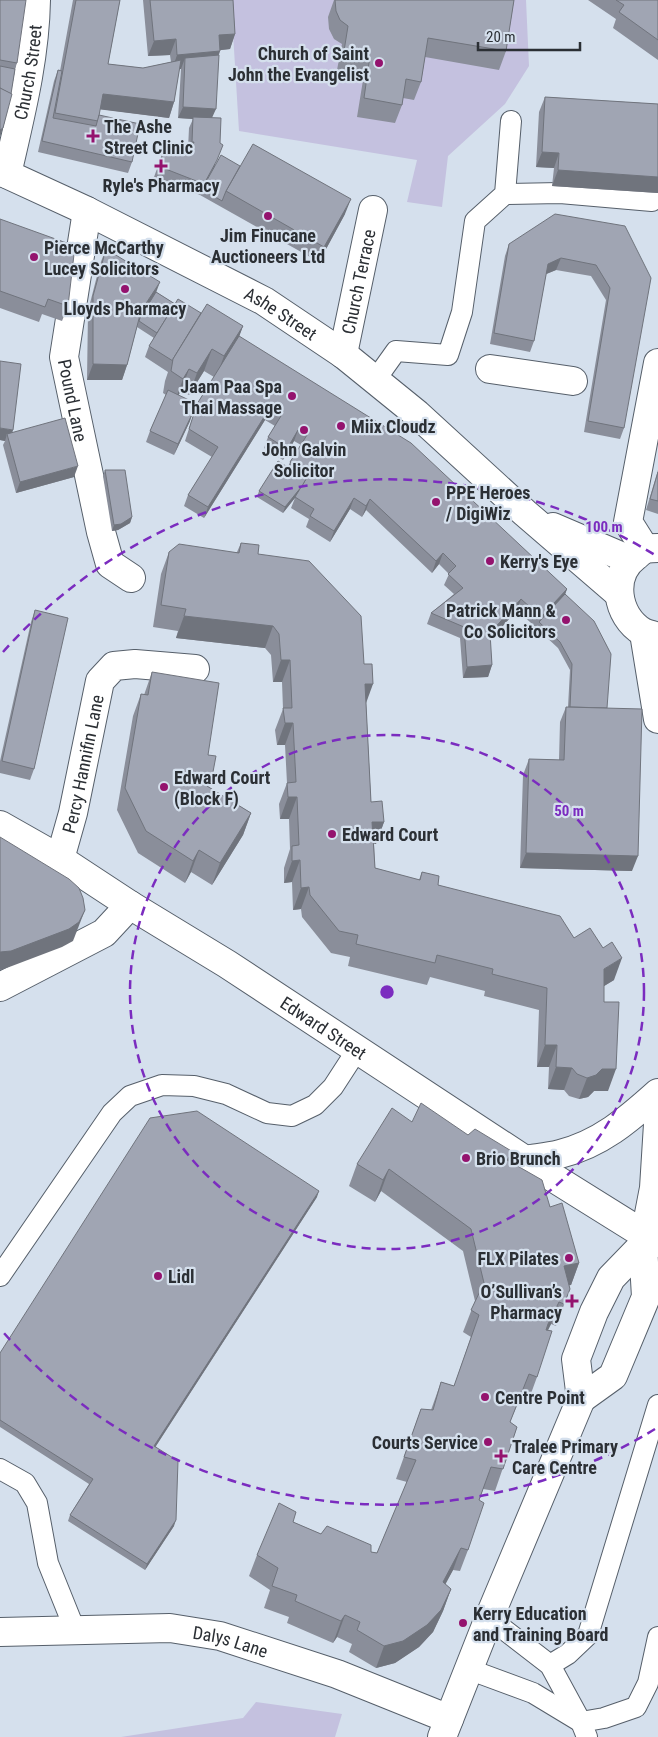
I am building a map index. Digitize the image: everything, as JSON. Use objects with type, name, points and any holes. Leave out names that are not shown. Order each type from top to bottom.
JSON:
[{"type":"street","name":"Church Street","points":[[4,173],[29,80],[36,30],[36,0]]},
{"type":"street","name":"Ashe Street","points":[[4,173],[87,211],[264,301],[343,354],[417,414],[525,513],[619,594]]},
{"type":"street","name":"Church Terrace","points":[[343,354],[373,210]]},
{"type":"street","name":"Pound Lane","points":[[87,211],[64,357],[101,532],[110,564],[131,578]]},
{"type":"street","points":[[658,364],[628,522],[644,552],[621,578],[619,594],[622,609],[632,623],[651,635],[658,719]]},
{"type":"street","points":[[490,368],[573,380]]},
{"type":"street","name":"Ashe Street","points":[[525,513],[644,552]]},
{"type":"street","name":"Percy Hannifin Lane","points":[[60,859],[73,812],[100,681],[114,666],[135,664],[196,669]]},
{"type":"street","name":"Edward Street","points":[[0,825],[60,859],[130,905],[227,964],[649,1241]]},
{"type":"street","points":[[0,987],[104,933],[130,905]]},
{"type":"street","points":[[525,1160],[560,1154],[600,1138],[629,1120],[658,1093]]},
{"type":"street","points":[[581,1399],[613,1376],[645,1301],[658,1124]]},
{"type":"street","points":[[446,1728],[468,1669],[581,1399],[576,1360],[594,1312],[611,1278],[649,1241]]},
{"type":"street","name":"Dalys Lane","points":[[0,1632],[170,1628],[220,1636],[337,1674],[446,1728]]},
{"type":"lane","points":[[376,379],[396,351],[448,355],[462,312],[475,221],[504,194],[511,121]]},
{"type":"lane","points":[[504,194],[560,193],[652,201]]},
{"type":"lane","points":[[0,1276],[112,1112],[130,1096],[162,1085],[194,1086],[226,1094],[267,1114],[292,1116],[315,1105],[333,1087],[357,1050]]},
{"type":"lane","points":[[550,1665],[568,1654],[588,1635],[658,1405]]},
{"type":"lane","points":[[0,1469],[25,1483],[36,1503],[48,1564],[75,1630]]},
{"type":"lane","points":[[489,1618],[550,1665],[584,1730]]},
{"type":"lane","points":[[584,1730],[604,1718],[636,1706],[648,1683],[658,1637]]},
{"type":"lane","points":[[468,1669],[534,1692],[584,1730]]},
{"type":"shaded area","points":[[231,0],[526,0],[529,66],[505,104],[448,156],[442,207],[407,202],[417,160],[239,131]]},
{"type":"shaded area","points":[[256,1702],[342,1714],[335,1737],[121,1737],[243,1718]]},
{"type":"building","points":[[0,0],[26,0],[17,63],[0,60]]},
{"type":"building","points":[[76,0],[120,0],[108,64],[143,68],[181,60],[174,102],[103,94],[98,121],[55,113]]},
{"type":"building","points":[[150,0],[233,0],[235,34],[219,35],[220,51],[177,55],[176,39],[154,41]]},
{"type":"building","name":"Church of Saint John the Evangelist","points":[[335,0],[514,0],[506,51],[428,38],[421,82],[406,79],[402,105],[364,98],[370,56],[344,51],[348,26],[340,20],[336,11]]},
{"type":"building","points":[[616,0],[658,0],[658,40],[619,12],[624,5]]},
{"type":"building","points":[[219,55],[216,109],[183,107],[185,58]]},
{"type":"building","points":[[0,66],[15,69],[11,94],[0,88]]},
{"type":"building","points":[[58,70],[62,71],[53,118],[96,126],[99,115],[140,124],[132,162],[42,141]]},
{"type":"building","points":[[0,88],[12,94],[3,128],[0,130]]},
{"type":"building","points":[[545,97],[658,104],[658,177],[558,170],[559,153],[542,152]]},
{"type":"building","points":[[193,117],[221,118],[220,143],[223,145],[204,184],[158,166],[168,141],[191,150],[194,142],[192,142]]},
{"type":"building","points":[[253,144],[351,199],[324,247],[226,191]]},
{"type":"building","points":[[221,155],[240,166],[222,201],[202,189]]},
{"type":"building","points":[[555,214],[625,226],[651,278],[624,428],[588,421],[610,288],[596,265],[561,258],[548,264],[534,341],[494,333],[509,244]]},
{"type":"building","points":[[0,219],[75,246],[68,306],[48,299],[45,307],[0,291]]},
{"type":"building","points":[[106,249],[160,282],[141,311],[127,365],[93,364],[93,296]]},
{"type":"building","points":[[156,292],[175,304],[157,333],[139,321]]},
{"type":"building","points":[[178,299],[201,313],[173,361],[149,346]]},
{"type":"building","points":[[207,304],[243,326],[224,356],[212,349],[197,373],[189,369],[183,379],[171,371],[173,359]]},
{"type":"building","points":[[239,336],[411,443],[567,589],[541,617],[521,599],[490,633],[492,665],[467,667],[464,627],[431,613],[463,588],[448,574],[456,566],[443,553],[436,561],[370,499],[366,506],[354,498],[334,531],[310,516],[314,509],[295,497],[309,474],[290,462],[307,435],[298,430],[287,449],[268,437],[281,416],[269,409],[208,507],[188,495],[218,447],[189,429],[197,404]]},
{"type":"building","points":[[0,361],[21,364],[13,430],[0,428]]},
{"type":"building","points":[[168,390],[191,401],[188,407],[194,410],[178,444],[150,431]]},
{"type":"building","points":[[65,418],[78,466],[20,482],[7,434]]},
{"type":"building","points":[[278,461],[306,479],[285,507],[259,491]]},
{"type":"building","points":[[105,470],[125,470],[132,517],[121,524],[114,525]]},
{"type":"building","points":[[658,472],[658,501],[650,499]]},
{"type":"building","name":"Edward Court","points":[[241,543],[259,545],[258,554],[309,561],[361,616],[364,664],[372,664],[373,684],[365,684],[371,802],[382,801],[384,822],[372,822],[375,868],[420,880],[422,872],[439,876],[438,885],[560,916],[574,938],[590,928],[603,948],[612,942],[622,958],[604,969],[604,1002],[619,1002],[616,1069],[602,1069],[596,1075],[587,1078],[577,1074],[572,1068],[556,1067],[557,1045],[545,1045],[547,988],[492,974],[493,969],[437,955],[435,963],[356,944],[358,935],[339,931],[310,895],[309,887],[301,888],[300,860],[292,861],[292,846],[299,845],[297,797],[288,797],[287,783],[296,782],[293,723],[285,723],[283,708],[292,708],[290,660],[281,660],[279,634],[273,626],[184,616],[186,609],[161,605],[169,552],[179,544],[239,553]]},
{"type":"building","points":[[565,594],[594,621],[611,654],[607,708],[570,707],[572,664],[560,642],[539,622]]},
{"type":"building","points":[[35,610],[68,618],[34,769],[2,761]]},
{"type":"building","name":"Edward Court (Block F)","points":[[152,672],[219,683],[208,755],[216,756],[212,777],[203,775],[202,783],[251,813],[220,863],[199,850],[193,861],[146,831],[125,788],[141,694],[148,695]]},
{"type":"building","points":[[566,707],[642,709],[638,856],[526,853],[529,759],[564,760]]},
{"type":"building","points":[[0,837],[69,879],[79,888],[85,910],[79,922],[69,929],[11,951],[0,952]]},
{"type":"building","name":"Centre Point","points":[[421,1103],[468,1135],[475,1129],[513,1152],[507,1160],[542,1180],[550,1207],[562,1203],[579,1263],[564,1266],[570,1289],[564,1304],[559,1302],[548,1324],[546,1330],[552,1331],[537,1377],[529,1374],[510,1422],[517,1427],[503,1469],[491,1467],[479,1500],[484,1503],[468,1550],[461,1548],[443,1582],[451,1589],[441,1610],[427,1625],[403,1641],[384,1646],[357,1630],[360,1622],[345,1615],[341,1621],[295,1601],[297,1595],[272,1586],[278,1568],[257,1555],[279,1503],[296,1512],[293,1522],[321,1534],[327,1526],[371,1545],[371,1552],[377,1553],[416,1460],[404,1457],[421,1409],[433,1410],[441,1382],[454,1386],[479,1315],[471,1310],[484,1283],[471,1229],[389,1169],[383,1180],[357,1164],[392,1108],[412,1122]]},
{"type":"building","name":"Lidl","points":[[197,1111],[319,1191],[154,1446],[178,1461],[176,1520],[147,1564],[70,1515],[93,1479],[0,1420],[0,1353],[150,1118]]},
{"type":"place","name":"Church of Saint John the Evangelist","points":[[379,63]]},
{"type":"place","name":"The Ashe Street Clinic","points":[[93,136]]},
{"type":"place","name":"Ryle's Pharmacy","points":[[161,166]]},
{"type":"place","name":"Jim Finucane Auctioneers Ltd","points":[[268,216]]},
{"type":"place","name":"Pierce McCarthy Lucey Solicitors","points":[[34,257]]},
{"type":"place","name":"Lloyds Pharmacy","points":[[125,289]]},
{"type":"place","name":"Jaam Paa Spa Thai Massage","points":[[292,396]]},
{"type":"place","name":"Miix Cloudz","points":[[341,426]]},
{"type":"place","name":"John Galvin Solicitor","points":[[304,430]]},
{"type":"place","name":"PPE Heroes / DigiWiz","points":[[436,502]]},
{"type":"place","name":"Kerry's Eye","points":[[490,561]]},
{"type":"place","name":"Patrick Mann & Co Solicitors","points":[[566,620]]},
{"type":"place","name":"Edward Court (Block F)","points":[[164,787]]},
{"type":"place","name":"Edward Court","points":[[332,834]]},
{"type":"place","name":"Brio Brunch","points":[[466,1158]]},
{"type":"place","name":"FLX Pilates","points":[[569,1258]]},
{"type":"place","name":"Lidl","points":[[158,1276]]},
{"type":"place","name":"O’Sullivan’s Pharmacy","points":[[572,1301]]},
{"type":"place","name":"Centre Point","points":[[485,1397]]},
{"type":"place","name":"Courts Service","points":[[488,1442]]},
{"type":"place","name":"Tralee Primary Care Centre","points":[[501,1456]]},
{"type":"place","name":"Kerry Education and Training Board","points":[[463,1623]]}]
